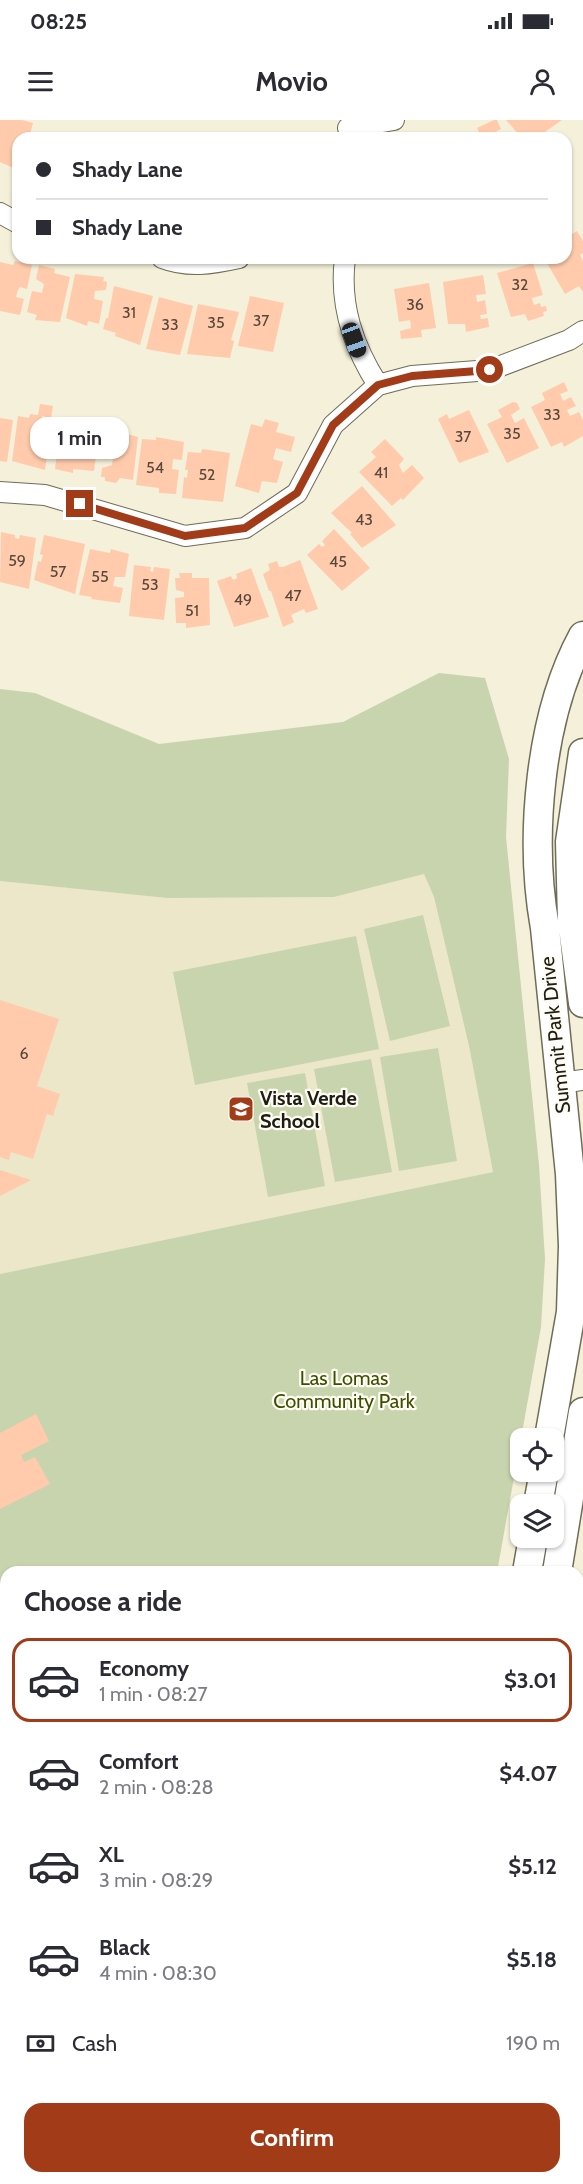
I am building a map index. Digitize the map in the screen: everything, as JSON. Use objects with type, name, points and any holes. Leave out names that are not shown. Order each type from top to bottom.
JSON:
[{"type":"street","points":[[348,129],[394,120]]},
{"type":"street","points":[[177,264],[212,264]]},
{"type":"street","points":[[344,264],[342,280],[348,323],[361,358],[378,385]]},
{"type":"street","points":[[0,492],[45,495],[185,536],[245,528],[297,493],[333,425],[378,385],[412,376],[490,370],[569,340],[583,331]]},
{"type":"street","name":"Summit Park Drive","points":[[551,1428],[571,1312],[573,1246],[570,1174],[571,1081],[538,890],[537,813],[547,746],[561,692],[583,636]]},
{"type":"street","name":"Summit Park Drive","points":[[583,753],[570,842],[572,920],[583,1003]]},
{"type":"street","points":[[558,1566],[570,1458],[583,1412]]},
{"type":"street","points":[[528,1566],[531,1548]]},
{"type":"shaded area","name":"Vista Verde School","points":[[424,874],[434,897],[469,1046],[493,1172],[0,1274],[0,881],[167,898],[334,897]]},
{"type":"green space","name":"Las Lomas Community Park","points":[[439,673],[485,678],[509,759],[506,837],[539,1165],[545,1259],[541,1327],[523,1428],[510,1428],[510,1482],[513,1482],[498,1566],[0,1566],[0,1274],[493,1172],[469,1046],[434,897],[424,874],[334,897],[167,898],[0,881],[0,689],[35,693],[159,744],[343,722]]},
{"type":"green space","points":[[423,915],[450,1026],[390,1041],[364,929]]},
{"type":"green space","points":[[356,936],[379,1049],[195,1085],[173,972]]},
{"type":"green space","points":[[438,1048],[457,1161],[399,1171],[380,1057]]},
{"type":"green space","points":[[371,1059],[392,1172],[335,1182],[314,1069]]},
{"type":"green space","points":[[305,1073],[325,1186],[268,1197],[247,1083]]},
{"type":"building","points":[[0,120],[22,120],[33,123],[31,132],[12,132],[12,167],[0,162]]},
{"type":"building","points":[[497,120],[501,129],[495,132],[479,132],[477,128]]},
{"type":"building","points":[[506,120],[562,120],[545,132],[517,132]]},
{"type":"building","points":[[577,231],[583,241],[583,253],[580,255],[583,261],[583,292],[579,286],[565,294],[548,264],[572,264],[572,234]]},
{"type":"building","points":[[0,262],[32,265],[27,289],[20,287],[16,297],[24,299],[20,315],[0,311]]},
{"type":"building","points":[[533,264],[543,295],[532,298],[534,305],[540,303],[541,307],[546,306],[547,311],[543,312],[544,316],[528,321],[525,314],[511,317],[497,273]]},
{"type":"building","points":[[39,265],[55,269],[54,273],[70,277],[60,322],[35,320],[37,315],[27,312],[32,291],[42,293],[44,284],[36,279]]},
{"type":"building","points":[[75,274],[104,277],[103,281],[107,282],[106,290],[95,291],[94,299],[103,301],[99,324],[88,321],[87,326],[66,318]]},
{"type":"building","points":[[483,275],[486,294],[476,295],[477,302],[485,300],[487,314],[480,315],[481,319],[488,318],[489,327],[466,332],[465,324],[448,324],[443,282]]},
{"type":"building","points":[[429,283],[436,328],[421,330],[422,337],[401,339],[400,331],[411,328],[410,320],[399,322],[394,289]]},
{"type":"building","points":[[114,286],[153,296],[140,345],[103,329],[106,318],[108,318]]},
{"type":"building","points":[[250,296],[284,303],[273,352],[238,346]]},
{"type":"building","points":[[159,297],[193,306],[180,355],[146,349]]},
{"type":"building","points":[[198,304],[239,312],[231,340],[234,341],[230,358],[187,354]]},
{"type":"building","points":[[564,382],[568,391],[560,394],[563,401],[571,397],[576,406],[567,410],[570,416],[579,412],[583,420],[583,436],[564,447],[562,442],[551,447],[531,407],[545,400],[542,393]]},
{"type":"building","points":[[513,402],[517,403],[520,409],[511,415],[515,423],[524,418],[539,448],[507,463],[487,424],[502,417],[498,410]]},
{"type":"building","points":[[40,404],[53,406],[51,418],[42,416],[41,421],[51,423],[48,446],[38,445],[38,452],[47,456],[45,470],[12,461],[18,416],[29,418],[30,414],[38,415]]},
{"type":"building","points":[[469,410],[489,452],[459,463],[438,419],[447,414],[449,419]]},
{"type":"building","points":[[0,418],[13,420],[7,462],[0,461]]},
{"type":"building","points":[[61,419],[100,424],[99,449],[97,449],[94,471],[73,469],[73,473],[55,469],[58,445],[67,446],[68,437],[60,435]]},
{"type":"building","points":[[265,419],[279,423],[276,432],[295,437],[291,452],[276,448],[273,459],[283,462],[277,483],[262,481],[259,493],[235,486],[251,424],[262,427]]},
{"type":"building","points":[[116,431],[138,437],[133,480],[120,478],[116,483],[105,481],[105,477],[101,477],[102,468],[112,465],[113,458],[103,457],[106,434],[116,436]]},
{"type":"building","points":[[156,437],[184,442],[182,460],[173,459],[172,469],[179,470],[176,494],[159,493],[159,488],[136,485],[142,439],[156,440]]},
{"type":"building","points":[[385,439],[404,459],[399,465],[403,473],[412,465],[424,478],[403,500],[401,498],[392,506],[359,472],[376,457],[371,452]]},
{"type":"building","points":[[202,449],[230,453],[223,502],[182,498],[184,477],[187,478],[188,470],[185,470],[188,452],[201,453]]},
{"type":"building","points":[[362,486],[396,525],[362,548],[350,534],[352,533],[331,513]]},
{"type":"building","points":[[334,529],[370,568],[342,591],[307,555],[319,544],[322,547],[325,545],[322,541]]},
{"type":"building","points":[[1,532],[15,535],[15,538],[19,539],[20,535],[36,538],[29,589],[0,582]]},
{"type":"building","points":[[44,535],[85,544],[75,594],[34,580],[38,561],[41,562],[43,555],[40,554]]},
{"type":"building","points":[[90,549],[110,553],[111,549],[129,554],[125,577],[115,577],[113,586],[123,588],[120,603],[79,595]]},
{"type":"building","points":[[300,560],[318,609],[306,613],[304,609],[291,615],[294,622],[283,627],[263,574],[270,570],[268,564],[277,561],[279,567],[283,567]]},
{"type":"building","points":[[134,565],[151,567],[150,571],[153,572],[154,567],[170,569],[164,620],[129,616]]},
{"type":"building","points":[[251,568],[269,617],[234,627],[217,581],[231,576],[233,580],[237,578],[236,574]]},
{"type":"building","points":[[179,573],[192,573],[192,578],[209,578],[210,625],[186,628],[186,623],[176,623],[175,598],[184,597],[184,592],[176,590],[175,578],[180,578]]},
{"type":"building","points":[[0,1000],[59,1019],[37,1086],[60,1094],[53,1116],[47,1114],[33,1159],[11,1152],[9,1160],[0,1157]]},
{"type":"building","points":[[0,1170],[31,1180],[0,1196]]},
{"type":"building","points":[[36,1414],[49,1441],[21,1455],[24,1462],[35,1457],[50,1484],[0,1509],[0,1433]]},
{"type":"place","name":"Vista Verde School","points":[[241,1109]]},
{"type":"route","points":[[80,504],[185,536],[245,528],[297,493],[333,425],[378,385],[412,376],[490,370]]}]
